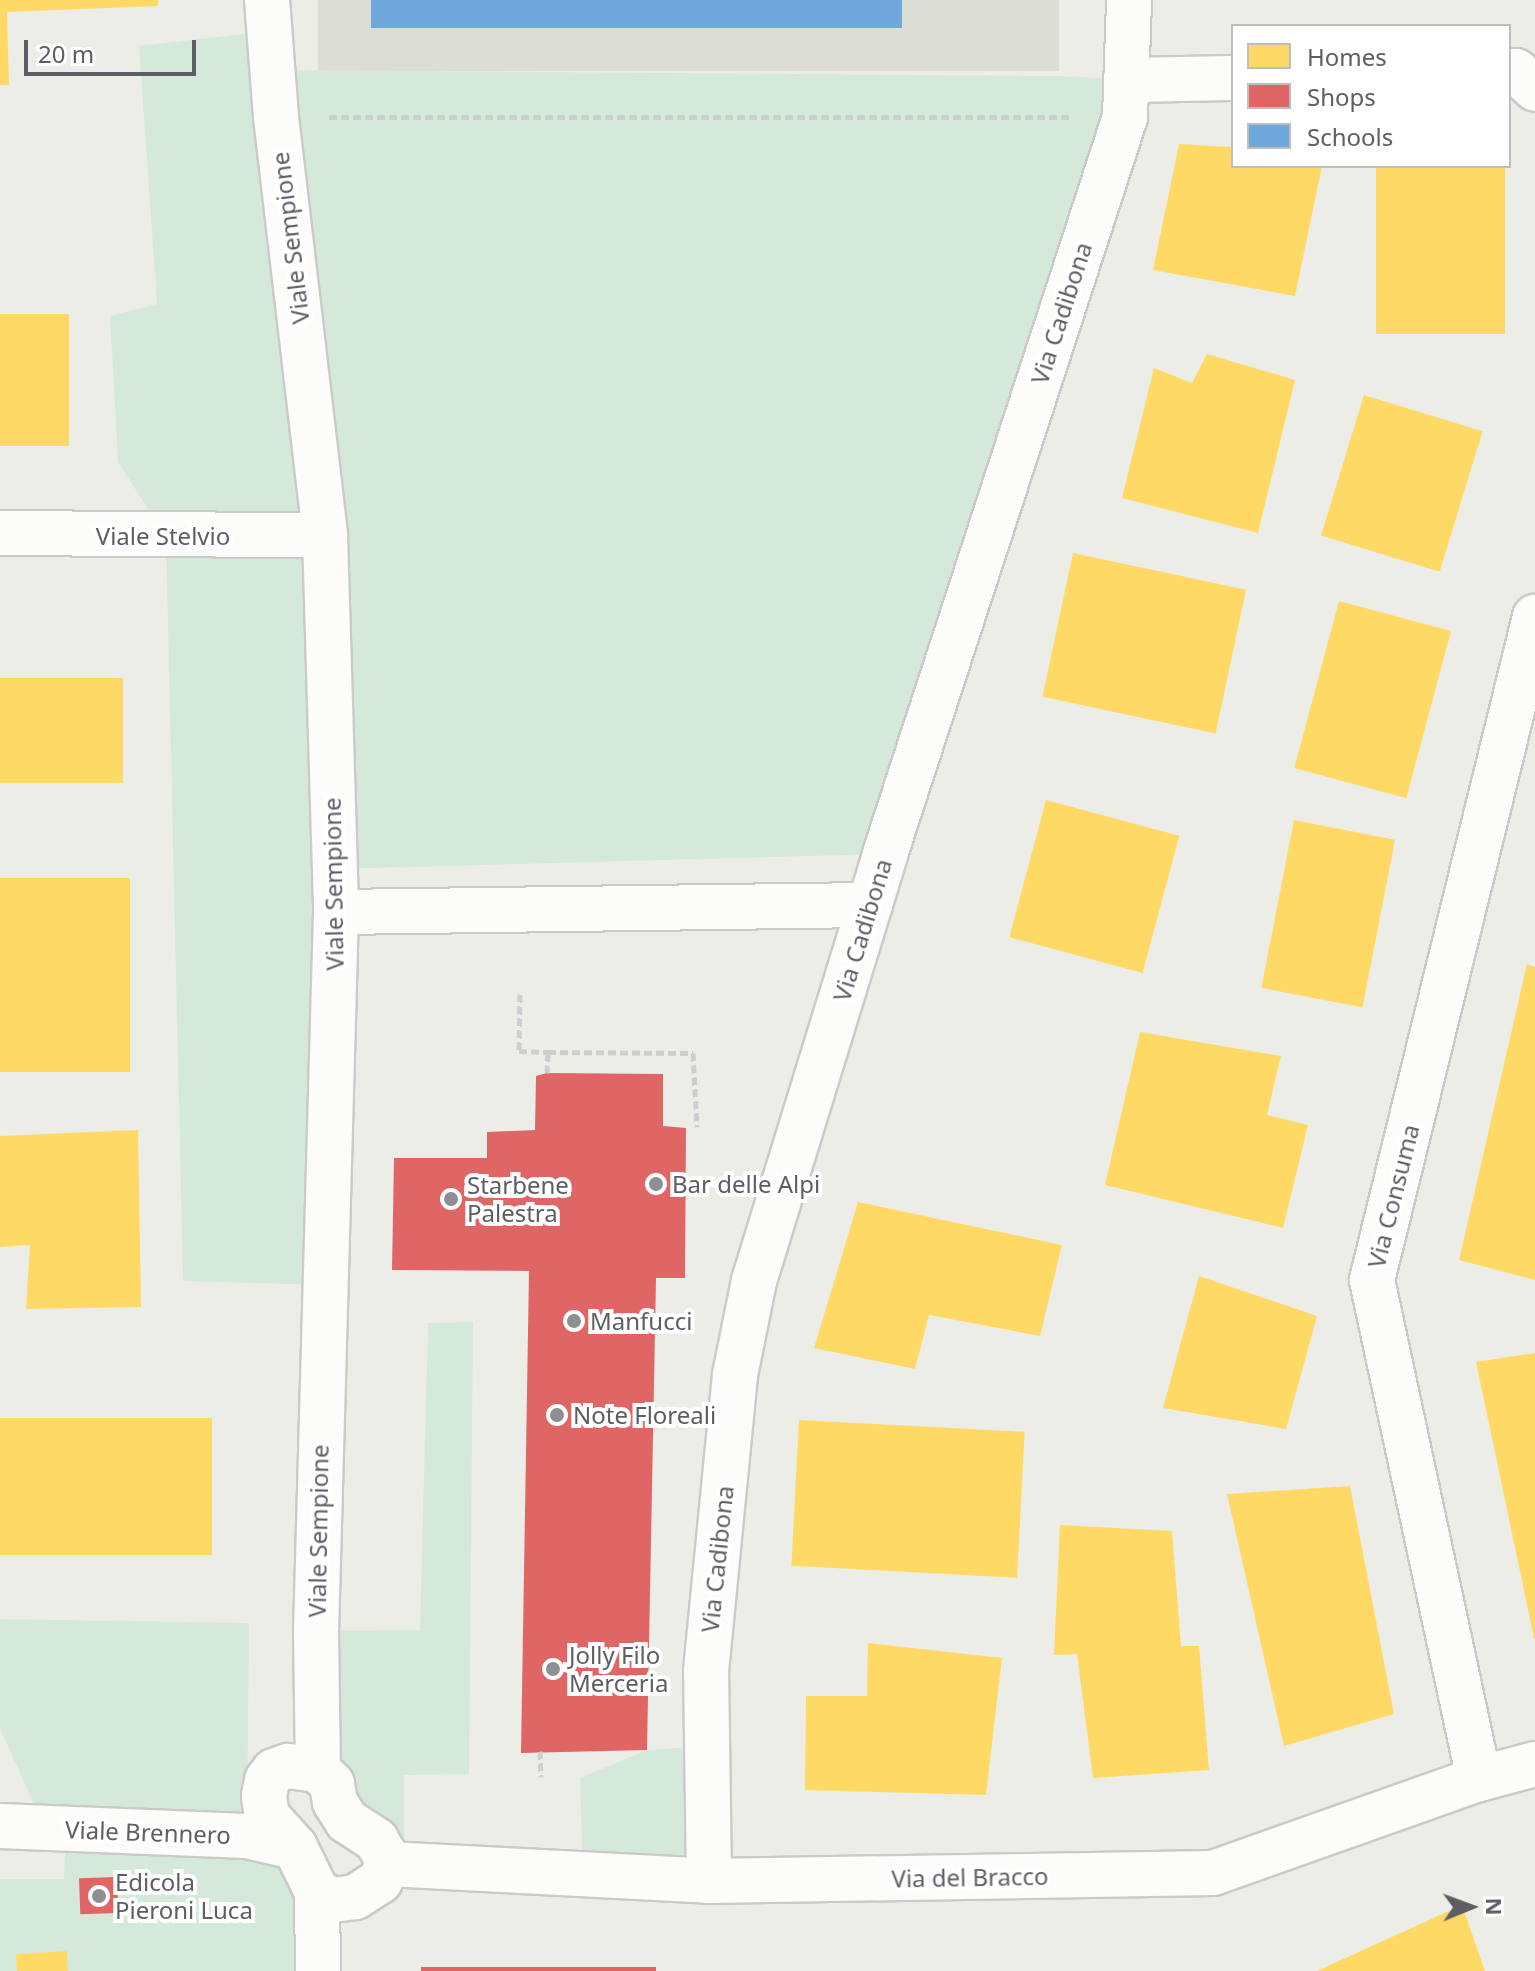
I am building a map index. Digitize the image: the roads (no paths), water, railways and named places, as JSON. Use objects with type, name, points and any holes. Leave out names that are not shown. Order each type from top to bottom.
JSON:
[{"type":"street","name":"Viale Sempione","points":[[267,0],[276,117],[325,535],[336,912],[316,1631],[318,1770]]},
{"type":"street","name":"Via Cadibona","points":[[709,1881],[706,1671],[735,1375],[754,1281],[870,905],[1127,98],[1129,0]]},
{"type":"street","points":[[1511,71],[1516,71],[1535,89]]},
{"type":"street","points":[[1127,98],[1231,78]]},
{"type":"street","name":"Viale Stelvio","points":[[0,533],[325,535]]},
{"type":"street","name":"Via Consuma","points":[[1479,1779],[1372,1280],[1535,617]]},
{"type":"street","points":[[336,912],[870,905]]},
{"type":"street","name":"Via del Bracco","points":[[388,1864],[709,1881],[1213,1873],[1479,1779],[1535,1764]]},
{"type":"street","points":[[317,1892],[333,1900],[355,1897],[380,1881],[388,1864],[376,1840],[347,1821],[335,1802],[332,1784],[318,1770],[288,1766],[274,1771],[267,1780],[264,1796],[267,1816],[295,1847],[317,1892],[318,1971]]},
{"type":"street","name":"Viale Brennero","points":[[0,1826],[247,1836],[295,1847]]},
{"type":"place","name":"Bar delle Alpi","points":[[656,1184]]},
{"type":"place","name":"Starbene Palestra","points":[[451,1199]]},
{"type":"place","name":"Manfucci","points":[[574,1321]]},
{"type":"place","name":"Note Floreali","points":[[557,1415]]},
{"type":"place","name":"Jolly Filo Merceria","points":[[553,1669]]},
{"type":"place","name":"Edicola Pieroni Luca","points":[[99,1896]]}]
